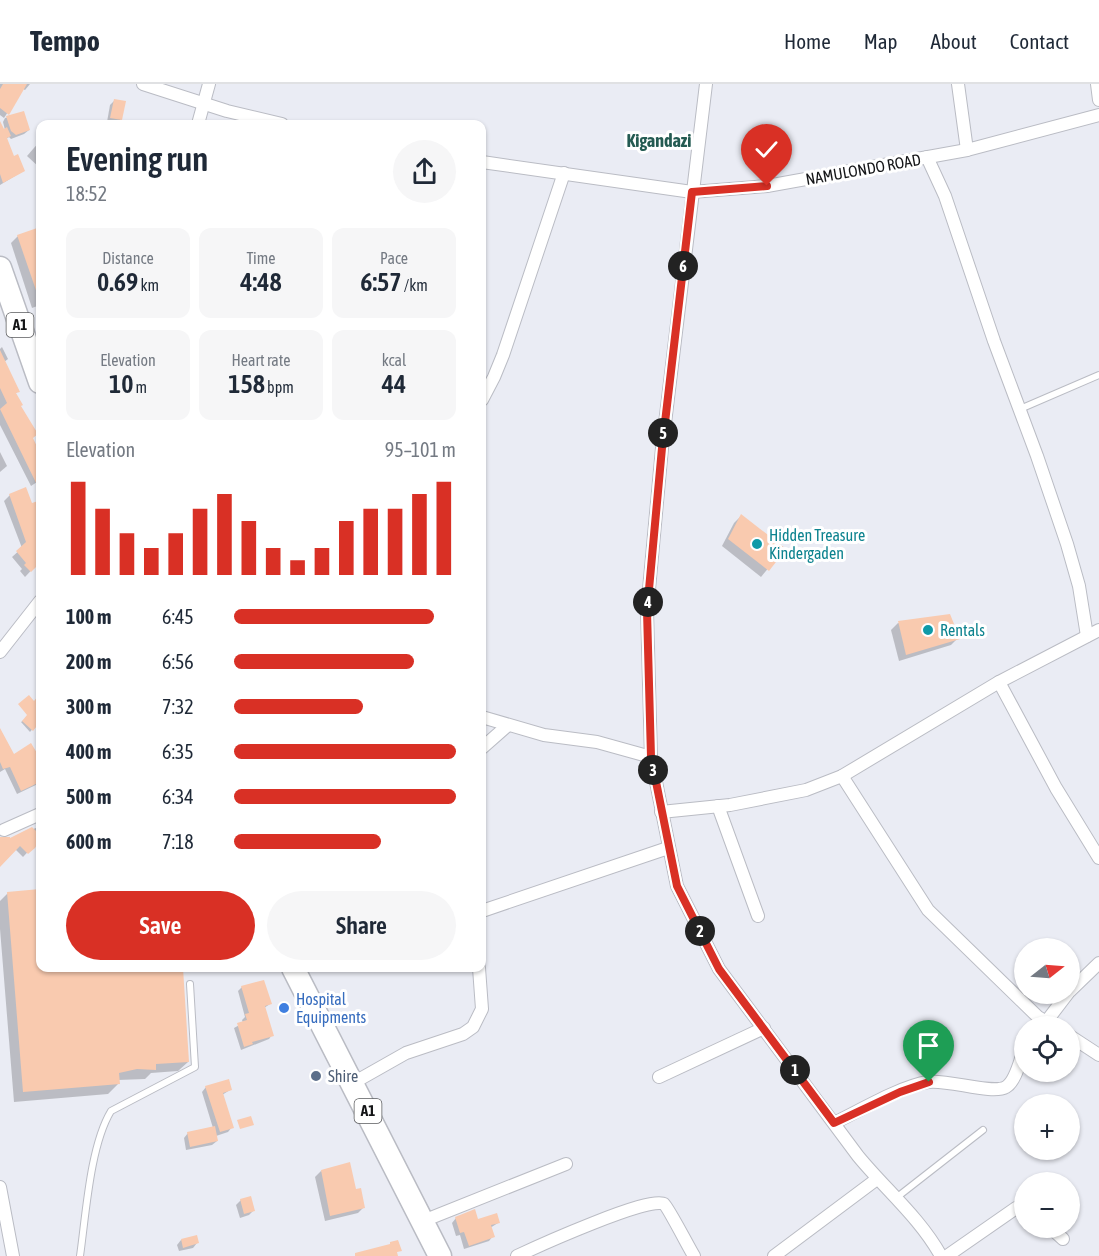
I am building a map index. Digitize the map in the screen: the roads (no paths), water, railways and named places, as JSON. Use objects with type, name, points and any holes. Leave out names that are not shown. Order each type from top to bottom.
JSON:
[{"type":"highway","name":"A1","points":[[0,268],[5,298],[36,372]]},
{"type":"highway","name":"A1","points":[[295,972],[440,1256]]},
{"type":"street","points":[[142,84],[249,120]]},
{"type":"street","points":[[199,120],[209,84]]},
{"type":"street","points":[[706,84],[662,448],[647,611],[651,757],[668,848],[677,886],[719,969],[877,1179],[915,1218],[931,1238],[941,1256]]},
{"type":"street","points":[[958,84],[967,150]]},
{"type":"street","points":[[1097,84],[1099,100]]},
{"type":"street","name":"NAMULONDO ROAD","points":[[486,163],[692,192],[767,186],[927,158],[967,150],[1099,115]]},
{"type":"street","points":[[927,158],[945,196],[1066,544],[1078,586],[1087,636]]},
{"type":"street","points":[[486,392],[503,355],[564,173]]},
{"type":"street","points":[[0,652],[36,606]]},
{"type":"street","points":[[661,812],[782,796],[806,790],[842,776],[999,682],[1099,630]]},
{"type":"street","points":[[999,682],[1056,788],[1099,858]]},
{"type":"street","points":[[486,718],[544,735],[597,742],[651,757]]},
{"type":"street","points":[[486,744],[507,726]]},
{"type":"street","points":[[842,776],[928,910],[1036,1016]]},
{"type":"street","points":[[718,806],[758,916]]},
{"type":"street","points":[[4,830],[36,816]]},
{"type":"street","points":[[486,910],[668,848]]},
{"type":"street","points":[[1080,981],[1099,963]]},
{"type":"street","points":[[353,1083],[406,1053],[463,1034],[473,1027],[482,1009],[479,972]]},
{"type":"street","points":[[1049,1016],[1059,1004]]},
{"type":"street","points":[[659,1077],[764,1028]]},
{"type":"street","points":[[1080,1043],[1099,1055]]},
{"type":"street","points":[[834,1123],[900,1092],[929,1082],[947,1082],[992,1090],[1006,1087],[1014,1075]]},
{"type":"street","points":[[423,1221],[566,1164]]},
{"type":"street","points":[[774,1256],[877,1179]]},
{"type":"street","points":[[0,1187],[12,1256]]},
{"type":"street","points":[[517,1256],[578,1229],[639,1206],[660,1202],[664,1203],[670,1211],[694,1256]]},
{"type":"street","points":[[948,1256],[1014,1209]]},
{"type":"lane","points":[[1019,409],[1099,375]]},
{"type":"lane","points":[[80,1256],[97,1148],[104,1122],[111,1111],[195,1067],[190,984]]},
{"type":"lane","points":[[896,1198],[983,1130]]},
{"type":"place","name":"Hidden Treasure Kindergaden","points":[[757,544]]},
{"type":"place","name":"Rentals","points":[[928,630]]},
{"type":"place","name":"Hospital Equipments","points":[[284,1008]]},
{"type":"place","name":"Shire","points":[[316,1076]]},
{"type":"district","name":"Kigandazi","points":[[659,141]]}]
